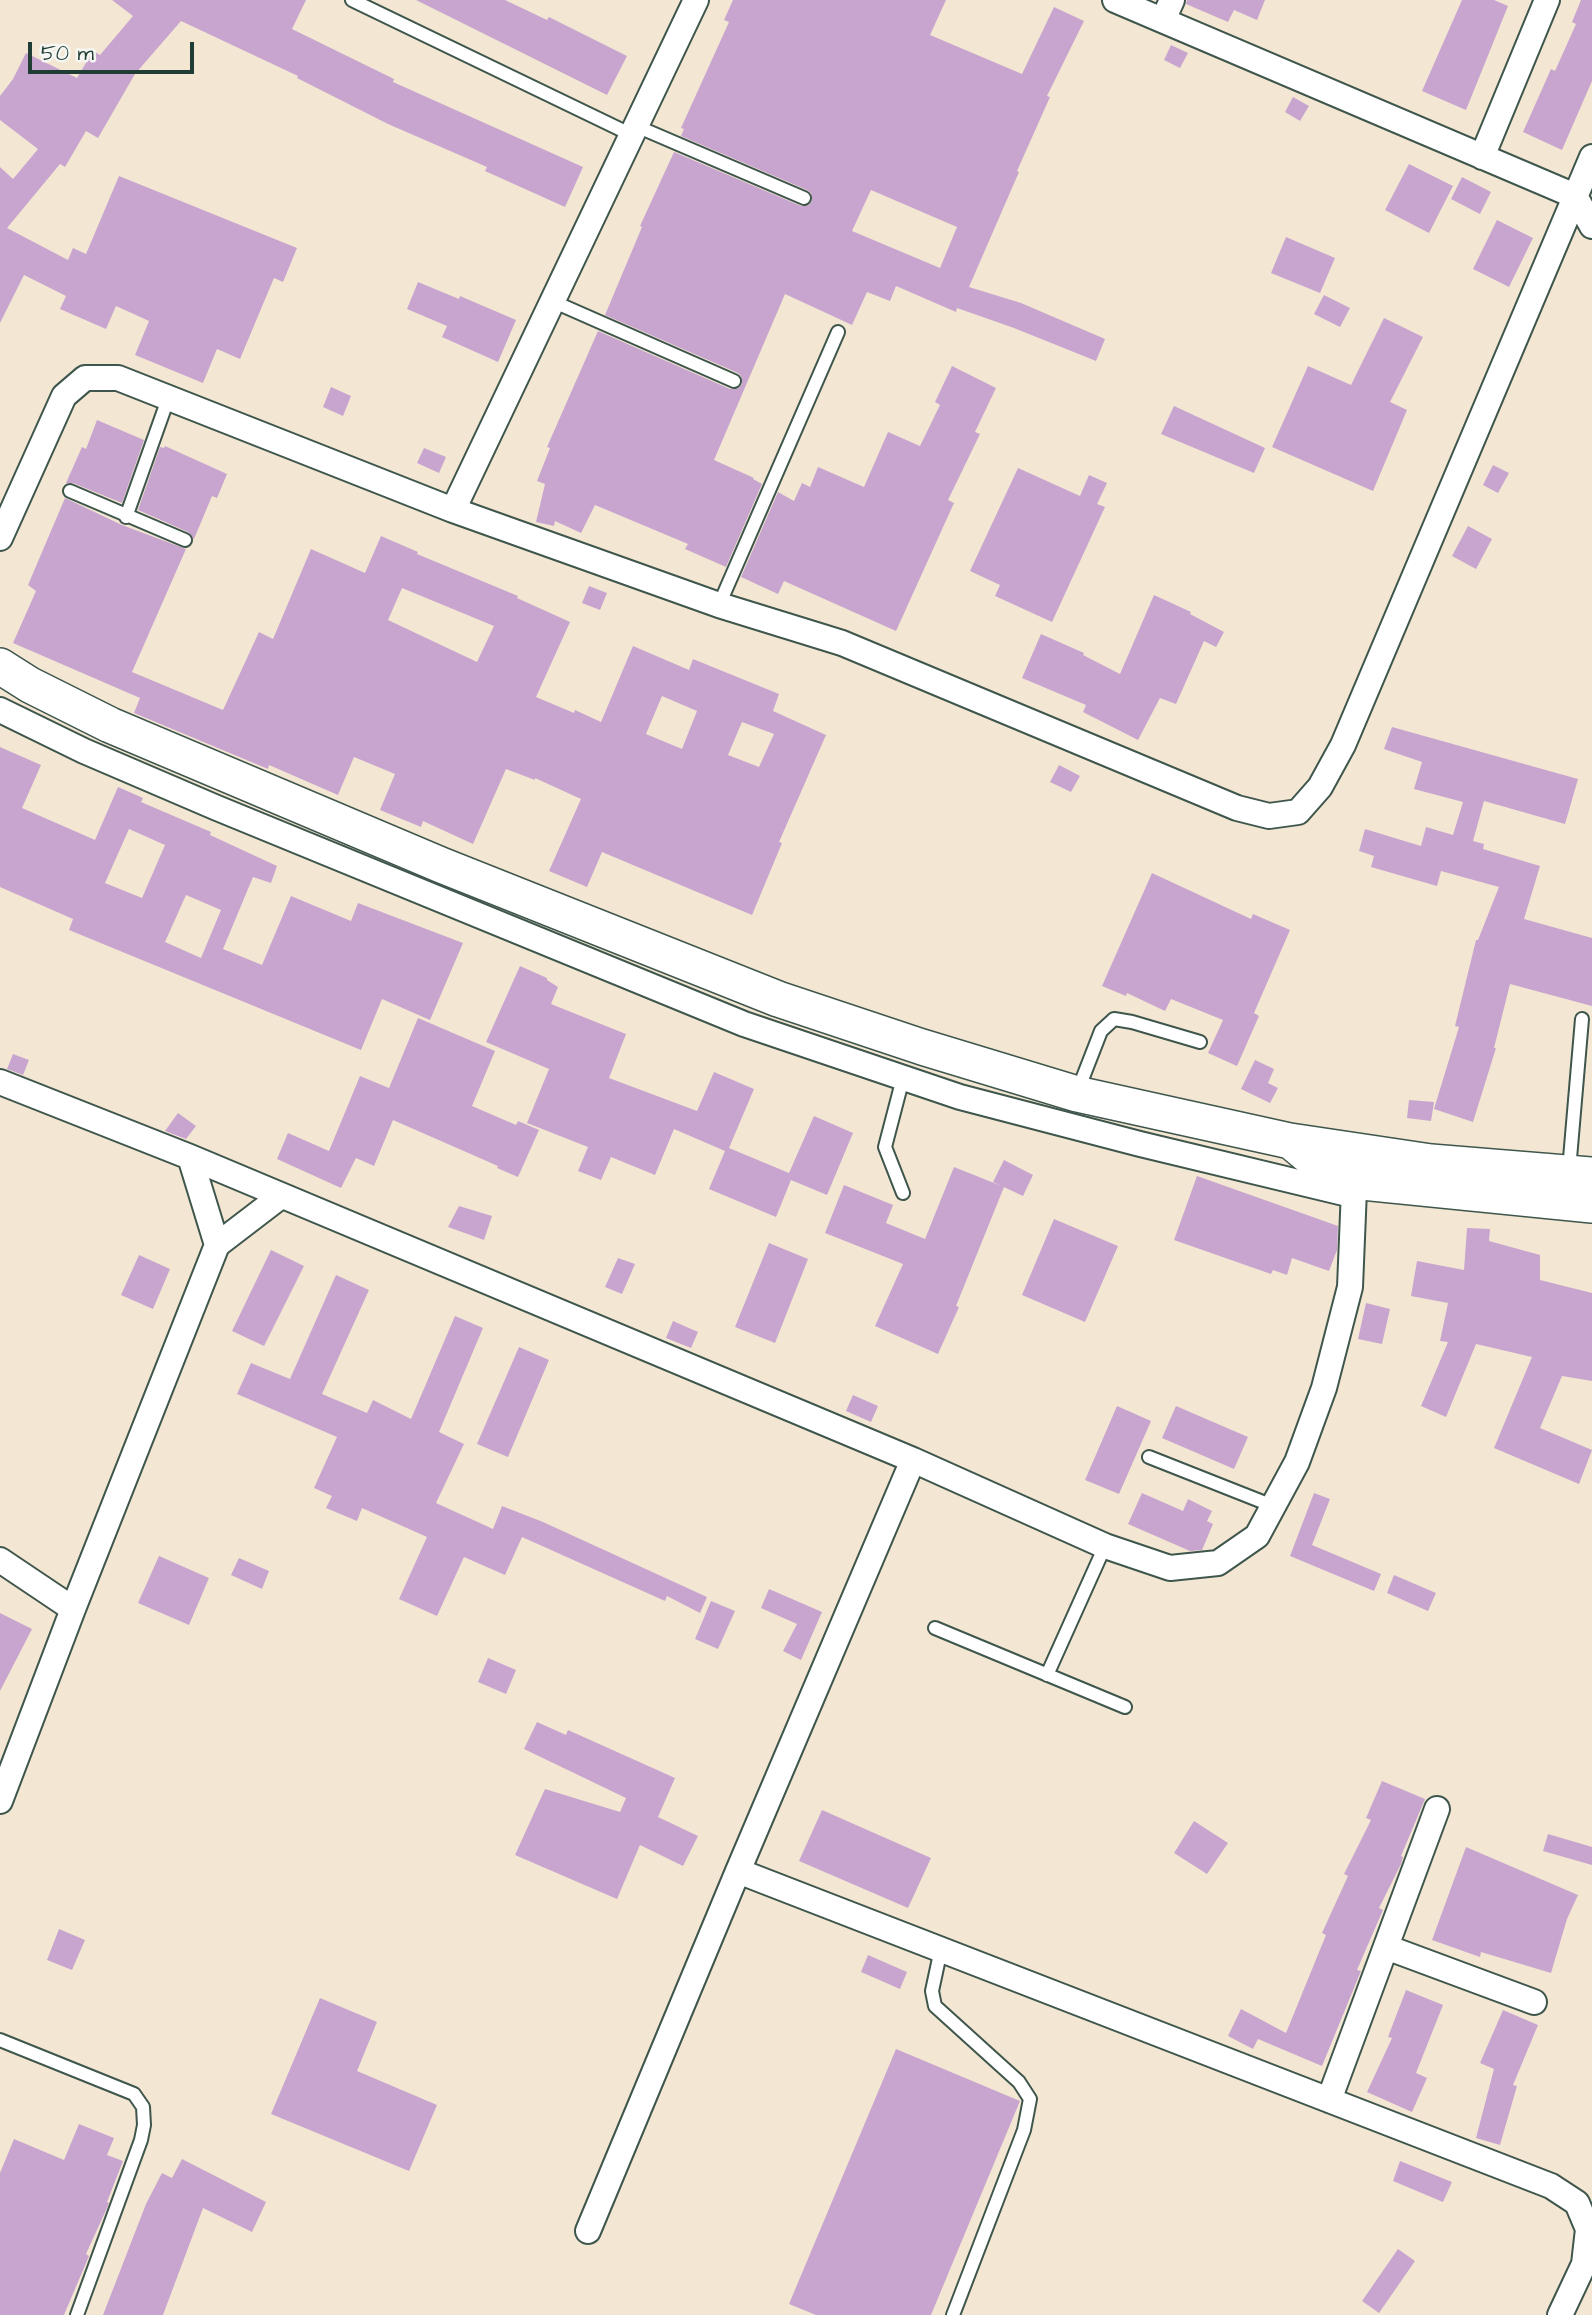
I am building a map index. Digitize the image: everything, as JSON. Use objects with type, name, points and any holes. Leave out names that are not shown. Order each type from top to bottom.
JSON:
[{"type":"main road","points":[[0,666],[30,685],[110,725],[441,866],[778,999],[922,1047],[1077,1094],[1290,1141],[1354,1175],[1592,1205]]},
{"type":"main road","points":[[1354,1175],[1431,1163],[1580,1174]]},
{"type":"street","points":[[453,510],[696,0]]},
{"type":"street","points":[[1115,0],[1167,10],[1482,157],[1575,196],[1592,226]]},
{"type":"street","points":[[1482,157],[1547,0]]},
{"type":"street","points":[[0,538],[64,396],[85,377],[118,378],[453,510],[719,605],[842,643],[1237,808],[1269,816],[1298,811],[1320,787],[1343,745],[1592,157]]},
{"type":"street","points":[[0,710],[84,751],[217,808],[744,1024],[986,1104],[1140,1144],[1354,1175],[1350,1287],[1324,1388],[1297,1462],[1257,1536],[1218,1563],[1170,1568],[1105,1546],[913,1460],[190,1157],[0,1082]]},
{"type":"street","points":[[217,808],[230,775]]},
{"type":"street","points":[[190,1157],[217,1245]]},
{"type":"street","points":[[0,1801],[217,1245],[281,1196]]},
{"type":"street","points":[[589,2231],[738,1871],[913,1460]]},
{"type":"street","points":[[0,1560],[73,1609]]},
{"type":"street","points":[[1329,2099],[1437,1809]]},
{"type":"street","points":[[738,1871],[1551,2186],[1577,2203],[1588,2229],[1584,2264],[1560,2315]]},
{"type":"street","points":[[1386,1947],[1534,2002]]},
{"type":"lane","points":[[352,0],[634,131],[804,198]]},
{"type":"lane","points":[[552,301],[734,381]]},
{"type":"lane","points":[[719,605],[838,332]]},
{"type":"lane","points":[[126,517],[168,399]]},
{"type":"lane","points":[[70,491],[185,540]]},
{"type":"lane","points":[[1077,1094],[1101,1031],[1114,1019],[1200,1042]]},
{"type":"lane","points":[[1580,1174],[1586,1042],[1582,1019]]},
{"type":"lane","points":[[903,1078],[886,1147],[903,1194]]},
{"type":"lane","points":[[1149,1457],[1273,1506]]},
{"type":"lane","points":[[1047,1675],[1105,1546]]},
{"type":"lane","points":[[935,1628],[1125,1707]]},
{"type":"lane","points":[[941,1950],[932,1991],[935,2006],[1019,2082],[1030,2099],[1024,2130],[953,2315]]},
{"type":"lane","points":[[0,2040],[134,2094],[144,2107],[141,2140],[77,2315]]},
{"type":"building","points":[[112,0],[306,0],[292,29],[394,79],[393,82],[583,167],[565,207],[485,171],[487,167],[388,124],[297,78],[298,76],[181,21],[135,74],[98,138],[86,131],[65,167],[60,164],[7,228],[68,260],[73,248],[86,254],[119,176],[297,248],[283,282],[274,278],[240,359],[217,349],[203,383],[135,355],[149,321],[116,306],[106,329],[60,309],[66,296],[24,275],[0,323],[0,167],[13,179],[38,149],[0,120],[0,96],[13,79],[26,53],[77,78],[93,51],[100,55],[133,16]]},
{"type":"building","points":[[416,0],[505,0],[547,20],[549,17],[627,56],[607,95]]},
{"type":"building","points":[[733,0],[946,0],[930,35],[1022,74],[1054,7],[1084,21],[1047,96],[1050,97],[969,287],[1021,303],[1105,339],[1096,361],[957,308],[956,312],[896,286],[890,301],[867,292],[852,325],[785,294],[714,460],[762,484],[726,567],[685,549],[688,544],[595,505],[581,533],[555,521],[554,526],[536,522],[545,484],[537,481],[550,448],[547,447],[598,331],[730,389],[739,388],[742,384],[738,373],[605,315],[642,227],[640,226],[674,152],[801,206],[809,205],[812,201],[811,193],[807,190],[681,136],[684,129],[681,128],[729,22],[724,20]],"holes":[[[871,190],[957,227],[940,268],[852,231]]]},
{"type":"building","points":[[1187,0],[1265,0],[1257,20],[1234,10],[1228,22],[1186,4]]},
{"type":"building","points":[[1462,0],[1494,0],[1508,6],[1466,110],[1422,91]]},
{"type":"building","points":[[1581,0],[1592,0],[1592,81],[1562,150],[1523,132],[1551,69],[1555,71],[1576,24],[1572,22]]},
{"type":"building","points":[[1171,45],[1188,53],[1180,68],[1164,60]]},
{"type":"building","points":[[1293,97],[1309,106],[1300,121],[1285,112]]},
{"type":"building","points":[[1409,164],[1453,186],[1429,233],[1385,210]]},
{"type":"building","points":[[1462,177],[1491,192],[1480,214],[1451,199]]},
{"type":"building","points":[[1497,220],[1533,238],[1509,287],[1473,269]]},
{"type":"building","points":[[1286,237],[1335,258],[1320,293],[1271,273]]},
{"type":"building","points":[[418,282],[459,299],[460,296],[516,320],[498,362],[442,337],[447,326],[407,309]]},
{"type":"building","points":[[1324,295],[1350,308],[1340,327],[1314,314]]},
{"type":"building","points":[[1384,318],[1423,337],[1390,402],[1407,410],[1373,491],[1272,447],[1308,366],[1351,385]]},
{"type":"building","points":[[952,366],[996,388],[975,432],[980,434],[948,500],[954,503],[896,631],[784,581],[778,594],[741,577],[778,492],[794,501],[802,483],[810,487],[818,467],[864,487],[888,432],[920,446],[940,405],[935,402]]},
{"type":"building","points":[[331,387],[351,396],[343,416],[323,407]]},
{"type":"building","points":[[1174,406],[1265,448],[1254,473],[1161,434]]},
{"type":"building","points":[[97,420],[144,440],[122,503],[73,483],[66,483],[82,447],[86,449]]},
{"type":"building","points":[[165,446],[227,474],[217,498],[212,496],[194,539],[188,532],[138,510],[160,447]]},
{"type":"building","points":[[424,448],[446,457],[439,473],[417,463]]},
{"type":"building","points":[[1493,465],[1509,473],[1498,493],[1483,485]]},
{"type":"building","points":[[1018,468],[1080,496],[1089,475],[1107,483],[1097,504],[1105,507],[1052,622],[995,596],[1000,585],[970,571]]},
{"type":"building","points":[[65,498],[122,525],[186,549],[132,672],[223,710],[259,632],[273,639],[311,549],[365,573],[381,536],[518,596],[517,598],[570,622],[536,697],[601,722],[633,646],[689,670],[693,659],[779,694],[773,711],[826,735],[779,842],[782,843],[752,915],[602,852],[587,887],[549,871],[581,799],[535,778],[506,769],[473,844],[423,821],[421,827],[380,810],[395,774],[354,757],[338,795],[269,765],[268,769],[134,713],[140,698],[13,643],[36,591],[28,585]],"holes":[[[402,588],[494,626],[477,662],[388,620]],[[662,696],[697,711],[682,749],[646,734]],[[742,722],[774,734],[759,767],[728,755]]]},
{"type":"building","points":[[1468,526],[1492,539],[1476,569],[1452,556]]},
{"type":"building","points":[[589,586],[607,593],[600,610],[582,603]]},
{"type":"building","points":[[1154,595],[1191,612],[1190,614],[1224,632],[1216,647],[1204,641],[1176,704],[1160,698],[1138,740],[1083,712],[1086,705],[1022,678],[1041,634],[1084,653],[1083,655],[1120,674]]},
{"type":"building","points":[[1392,727],[1578,779],[1565,824],[1484,801],[1473,841],[1484,844],[1483,849],[1540,866],[1524,919],[1592,938],[1592,1006],[1510,984],[1496,1048],[1473,1122],[1434,1109],[1459,1027],[1455,1026],[1476,940],[1499,887],[1441,871],[1437,886],[1371,867],[1374,856],[1359,851],[1365,829],[1421,846],[1426,827],[1453,835],[1463,802],[1414,789],[1422,762],[1384,749]]},
{"type":"building","points":[[0,747],[41,765],[22,808],[95,840],[118,787],[143,798],[141,802],[211,832],[210,835],[277,866],[271,883],[253,877],[223,949],[262,965],[291,896],[351,921],[358,903],[463,943],[430,1020],[382,999],[361,1050],[69,930],[73,919],[0,887]],"holes":[[[129,829],[165,845],[142,898],[105,883]],[[186,895],[221,910],[201,958],[165,942]]]},
{"type":"building","points":[[1059,765],[1080,776],[1071,792],[1050,782]]},
{"type":"building","points":[[1152,873],[1251,919],[1253,914],[1290,930],[1254,1013],[1259,1016],[1237,1066],[1208,1053],[1223,1020],[1171,999],[1165,1011],[1127,993],[1126,996],[1102,986]]},
{"type":"building","points":[[520,966],[547,978],[558,987],[551,1004],[626,1034],[609,1078],[697,1111],[714,1072],[754,1089],[729,1148],[789,1173],[814,1116],[853,1133],[827,1195],[791,1180],[776,1217],[709,1189],[725,1151],[674,1129],[655,1175],[611,1157],[601,1180],[578,1171],[588,1147],[527,1123],[549,1069],[486,1042]]},
{"type":"building","points":[[418,1018],[495,1051],[472,1106],[516,1125],[518,1121],[539,1130],[518,1177],[393,1120],[374,1166],[356,1158],[341,1188],[277,1159],[288,1133],[329,1151],[360,1076],[389,1088]]},
{"type":"building","points":[[13,1054],[29,1060],[23,1075],[7,1069]]},
{"type":"building","points":[[1255,1060],[1274,1069],[1268,1083],[1278,1088],[1270,1103],[1241,1089]]},
{"type":"building","points":[[1409,1100],[1434,1102],[1431,1121],[1407,1118]]},
{"type":"building","points":[[178,1113],[196,1126],[186,1139],[165,1131]]},
{"type":"building","points":[[1004,1160],[1033,1175],[1023,1196],[993,1182]]},
{"type":"building","points":[[954,1167],[1004,1187],[956,1306],[959,1307],[938,1354],[875,1326],[903,1264],[825,1233],[844,1185],[893,1205],[886,1223],[925,1239]]},
{"type":"building","points":[[1197,1176],[1338,1226],[1337,1250],[1329,1271],[1292,1258],[1287,1275],[1273,1270],[1271,1274],[1174,1240]]},
{"type":"building","points":[[459,1206],[492,1216],[484,1240],[448,1227]]},
{"type":"building","points":[[1054,1219],[1118,1246],[1085,1322],[1022,1295]]},
{"type":"building","points":[[1467,1228],[1490,1229],[1489,1241],[1540,1255],[1540,1280],[1592,1293],[1592,1381],[1562,1376],[1540,1428],[1592,1450],[1579,1484],[1494,1448],[1532,1357],[1476,1344],[1446,1417],[1421,1406],[1448,1342],[1440,1341],[1448,1303],[1411,1296],[1417,1261],[1464,1270]]},
{"type":"building","points":[[769,1243],[808,1259],[775,1343],[735,1327]]},
{"type":"building","points":[[271,1250],[304,1266],[264,1346],[232,1331]]},
{"type":"building","points":[[139,1255],[170,1269],[153,1309],[121,1295]]},
{"type":"building","points":[[618,1258],[635,1264],[622,1294],[605,1287]]},
{"type":"building","points":[[336,1275],[369,1290],[322,1394],[367,1413],[373,1400],[411,1419],[455,1316],[483,1328],[439,1432],[464,1444],[436,1503],[493,1529],[502,1506],[543,1522],[707,1597],[700,1613],[667,1596],[665,1601],[522,1537],[505,1575],[464,1557],[437,1616],[399,1599],[427,1537],[362,1508],[357,1521],[326,1508],[332,1496],[314,1488],[337,1437],[237,1394],[251,1363],[290,1379]]},
{"type":"building","points":[[1366,1303],[1390,1309],[1382,1344],[1358,1339]]},
{"type":"building","points":[[673,1321],[698,1332],[691,1348],[666,1338]]},
{"type":"building","points":[[519,1347],[549,1360],[508,1457],[477,1444]]},
{"type":"building","points":[[853,1395],[878,1406],[871,1422],[846,1411]]},
{"type":"building","points":[[1117,1406],[1151,1421],[1119,1494],[1085,1480]]},
{"type":"building","points":[[1176,1406],[1248,1437],[1234,1469],[1162,1438]]},
{"type":"building","points":[[1142,1493],[1183,1511],[1188,1499],[1212,1511],[1207,1521],[1213,1524],[1202,1550],[1190,1551],[1128,1524]]},
{"type":"building","points":[[1314,1493],[1330,1499],[1312,1545],[1381,1574],[1374,1591],[1290,1556]]},
{"type":"building","points":[[159,1556],[209,1578],[189,1625],[138,1603]]},
{"type":"building","points":[[239,1558],[269,1571],[262,1589],[231,1575]]},
{"type":"building","points":[[1394,1575],[1436,1593],[1428,1611],[1387,1593]]},
{"type":"building","points":[[769,1589],[822,1612],[801,1660],[783,1651],[797,1624],[761,1608]]},
{"type":"building","points":[[711,1601],[735,1611],[718,1649],[695,1639]]},
{"type":"building","points":[[0,1613],[32,1629],[0,1691]]},
{"type":"building","points":[[488,1658],[516,1670],[506,1694],[478,1682]]},
{"type":"building","points":[[537,1722],[566,1735],[568,1730],[675,1778],[658,1817],[698,1836],[683,1866],[640,1845],[617,1899],[515,1855],[545,1789],[620,1812],[626,1798],[524,1749]]},
{"type":"building","points":[[1382,1781],[1425,1799],[1401,1856],[1401,1864],[1379,1908],[1383,1910],[1357,1970],[1361,1971],[1322,2066],[1258,2039],[1253,2049],[1228,2036],[1241,2009],[1286,2033],[1326,1935],[1322,1933],[1348,1876],[1344,1874],[1371,1820],[1366,1818]]},
{"type":"building","points":[[822,1810],[931,1858],[908,1908],[799,1861]]},
{"type":"building","points":[[1194,1821],[1228,1843],[1207,1874],[1174,1853]]},
{"type":"building","points":[[1548,1834],[1592,1847],[1592,1865],[1543,1851]]},
{"type":"building","points":[[1466,1847],[1578,1895],[1567,1919],[1551,1973],[1481,1952],[1480,1957],[1432,1940]]},
{"type":"building","points":[[59,1929],[85,1940],[72,1970],[47,1960]]},
{"type":"building","points":[[868,1955],[907,1972],[900,1989],[861,1972]]},
{"type":"building","points":[[1406,1990],[1443,2005],[1416,2073],[1427,2078],[1412,2112],[1367,2092],[1392,2038],[1388,2037]]},
{"type":"building","points":[[320,1998],[377,2022],[357,2071],[437,2105],[409,2171],[271,2114]]},
{"type":"building","points":[[1503,2010],[1538,2025],[1513,2085],[1517,2086],[1500,2145],[1476,2138],[1494,2069],[1480,2063]]},
{"type":"building","points":[[896,2049],[1020,2101],[931,2315],[816,2315],[789,2304]]},
{"type":"building","points":[[79,2124],[114,2138],[107,2155],[123,2161],[107,2202],[109,2203],[86,2254],[89,2256],[64,2315],[0,2315],[0,2173],[14,2139],[64,2160]]},
{"type":"building","points":[[182,2159],[266,2202],[252,2232],[203,2208],[163,2315],[103,2315],[146,2204],[162,2173],[172,2178]]},
{"type":"building","points":[[1400,2161],[1452,2182],[1443,2202],[1393,2181]]},
{"type":"building","points":[[1398,2249],[1415,2261],[1379,2313],[1362,2301]]}]
